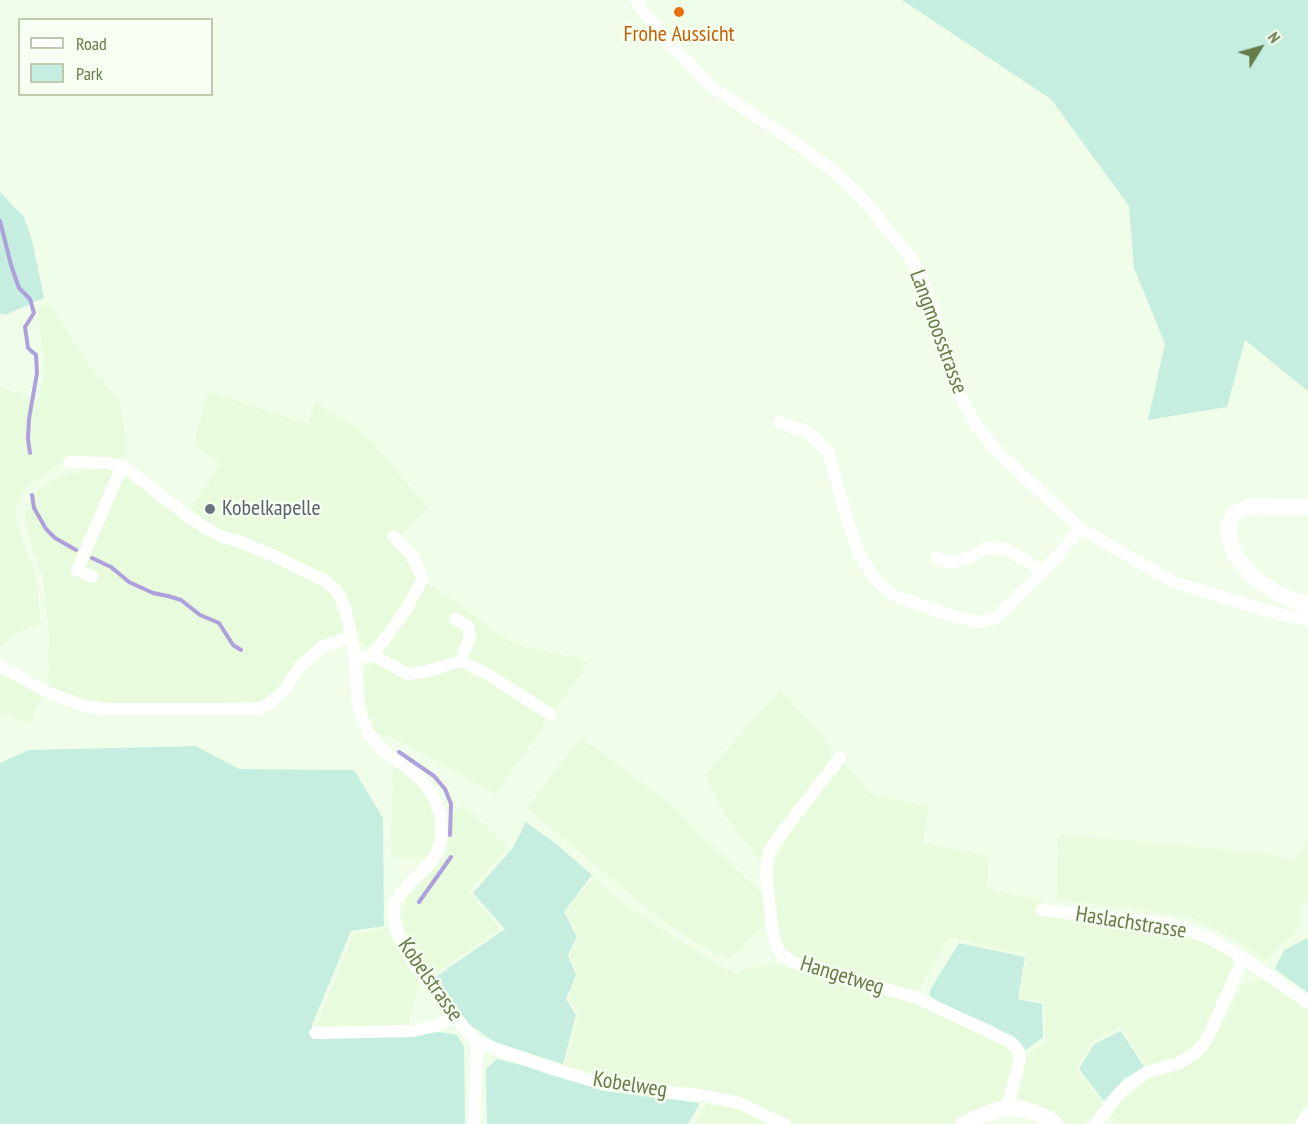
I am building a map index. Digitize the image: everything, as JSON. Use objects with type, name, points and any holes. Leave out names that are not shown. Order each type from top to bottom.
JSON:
[{"type":"street","name":"Langmoosstrasse","points":[[636,0],[663,36],[712,87],[793,141],[831,169],[860,196],[920,271],[931,302],[952,380],[976,425],[999,453],[1080,528],[1173,582],[1271,612],[1308,620]]},
{"type":"street","points":[[779,422],[807,432],[828,451],[847,519],[860,554],[874,578],[893,595],[957,618],[980,622],[996,618],[1043,572],[1080,528]]},
{"type":"street","points":[[69,462],[109,463],[122,466],[77,570],[92,577]]},
{"type":"street","name":"Kobelstrasse","points":[[122,466],[204,527],[222,537],[244,543],[278,558],[325,581],[336,590],[346,609],[355,659],[358,705],[368,732],[383,751],[418,776],[432,794],[440,814],[442,834],[437,853],[404,889],[394,905],[394,919],[399,937],[412,961],[454,1017],[477,1042]]},
{"type":"street","points":[[1308,507],[1251,506],[1235,513],[1228,526],[1237,558],[1255,578],[1276,593],[1308,606]]},
{"type":"street","points":[[373,656],[406,610],[423,578],[410,553],[393,536]]},
{"type":"street","points":[[937,558],[955,562],[973,556],[984,549],[1005,549],[1043,572]]},
{"type":"street","points":[[455,619],[468,626],[470,636],[461,661]]},
{"type":"street","points":[[0,666],[45,691],[84,706],[106,709],[261,709],[283,692],[301,665],[323,646],[351,637]]},
{"type":"street","points":[[355,659],[373,656],[407,674],[424,672],[461,661],[487,674],[550,714]]},
{"type":"street","name":"Hangetweg","points":[[840,758],[770,850],[766,875],[773,933],[779,951],[793,962],[917,998],[1011,1042],[1017,1049],[1020,1059],[1007,1107]]},
{"type":"street","name":"Haslachstrasse","points":[[1042,910],[1174,925],[1212,939],[1244,958],[1308,1004]]},
{"type":"street","points":[[1095,1124],[1121,1090],[1145,1073],[1178,1064],[1196,1053],[1207,1039],[1244,958]]},
{"type":"street","points":[[315,1033],[413,1031],[435,1026],[454,1017]]},
{"type":"street","points":[[474,1124],[477,1042]]},
{"type":"street","name":"Kobelweg","points":[[477,1042],[552,1069],[600,1083],[702,1095],[739,1102],[784,1124]]},
{"type":"street","points":[[963,1124],[1007,1107],[1031,1111],[1055,1124]]},
{"type":"street","points":[[1301,1124],[1308,1114]]},
{"type":"shaded area","points":[[50,303],[85,360],[118,400],[123,415],[126,448],[125,454],[120,458],[67,459],[38,478],[22,492],[14,511],[36,576],[41,624],[17,633],[0,646],[0,387],[38,400],[45,368],[37,308]]},
{"type":"shaded area","points":[[209,391],[308,424],[315,403],[359,429],[428,508],[394,542],[418,575],[413,590],[371,646],[363,646],[345,591],[337,581],[293,558],[216,528],[190,509],[221,464],[197,447],[196,433]]},
{"type":"shaded area","points":[[107,468],[136,482],[218,540],[280,565],[330,590],[343,624],[342,631],[327,641],[282,689],[272,697],[256,702],[170,704],[83,702],[49,686],[50,643],[43,581],[25,515],[29,501],[53,480],[72,473]]},
{"type":"shaded area","points":[[429,584],[506,639],[527,648],[589,662],[495,794],[410,746],[385,734],[379,735],[368,721],[365,705],[365,669],[371,666],[426,585]]},
{"type":"shaded area","points":[[0,669],[42,692],[31,723],[0,717]]},
{"type":"shaded area","points":[[780,690],[827,742],[832,751],[829,762],[772,838],[761,862],[724,814],[705,775]]},
{"type":"shaded area","points":[[581,738],[666,801],[764,898],[768,919],[731,959],[723,958],[706,949],[659,918],[527,808]]},
{"type":"shaded area","points":[[842,761],[869,792],[876,796],[929,806],[923,843],[989,856],[987,889],[1041,900],[1040,916],[1188,936],[1219,949],[1232,958],[1234,971],[1205,1030],[1193,1047],[1175,1057],[1146,1066],[1121,1026],[1092,1042],[1076,1069],[1103,1104],[1093,1119],[1082,1124],[1066,1124],[1053,1111],[1023,1100],[1019,1096],[1027,1054],[1045,1043],[1045,1002],[1020,998],[1027,955],[949,937],[920,988],[910,992],[801,961],[786,951],[780,939],[775,911],[773,880],[775,862],[787,839]]},
{"type":"shaded area","points":[[393,764],[424,792],[432,807],[436,825],[436,841],[432,853],[425,859],[391,856]]},
{"type":"shaded area","points":[[463,805],[508,847],[468,892],[500,929],[432,976],[407,936],[402,917],[407,897],[443,859],[449,844],[447,818]]},
{"type":"shaded area","points":[[1058,834],[1269,854],[1293,861],[1308,844],[1308,897],[1299,907],[1299,930],[1280,944],[1267,961],[1238,941],[1189,917],[1057,900]]},
{"type":"shaded area","points":[[594,877],[620,902],[727,970],[736,972],[772,965],[790,968],[922,1006],[1004,1045],[1014,1053],[1016,1059],[1002,1101],[963,1124],[793,1124],[782,1116],[727,1094],[634,1084],[605,1078],[565,1065],[579,1014],[568,998],[578,974],[570,956],[579,936],[566,912]]},
{"type":"shaded area","points":[[387,928],[419,981],[409,1026],[330,1029],[317,1024],[354,934]]},
{"type":"shaded area","points":[[1265,980],[1308,1009],[1308,1101],[1294,1124],[1115,1124],[1111,1116],[1136,1088],[1155,1076],[1198,1058],[1212,1043],[1242,984]]},
{"type":"shaded area","points":[[706,1104],[737,1109],[768,1124],[694,1124]]},
{"type":"green space","points":[[902,0],[1308,0],[1308,391],[1245,340],[1227,407],[1148,420],[1165,344],[1134,268],[1129,206],[1051,99]]},
{"type":"green space","points":[[0,192],[24,217],[32,240],[44,298],[5,315],[0,313]]},
{"type":"green space","points":[[196,746],[239,769],[354,770],[383,818],[384,926],[351,931],[312,1025],[314,1037],[372,1037],[439,1032],[457,1035],[464,1047],[465,1124],[0,1124],[0,763],[29,750]]},
{"type":"green space","points":[[526,822],[592,875],[564,912],[577,937],[568,955],[576,975],[566,999],[576,1015],[563,1064],[495,1042],[469,1024],[434,978],[505,929],[473,893],[512,849]]},
{"type":"green space","points":[[1308,938],[1308,993],[1275,969],[1284,950]]},
{"type":"green space","points":[[959,943],[1025,957],[1018,999],[1042,1004],[1043,1037],[1026,1050],[1018,1041],[991,1025],[937,1002],[930,996],[930,990]]},
{"type":"green space","points":[[1121,1031],[1144,1067],[1124,1079],[1104,1101],[1079,1069],[1094,1044]]},
{"type":"green space","points":[[497,1059],[605,1091],[700,1103],[688,1124],[487,1124],[486,1069]]},
{"type":"waterway","points":[[0,221],[19,288],[30,299],[34,313],[25,327],[28,348],[36,355],[37,373],[29,419],[30,453]]},
{"type":"waterway","points":[[32,495],[34,508],[46,529],[55,538],[76,550]]},
{"type":"waterway","points":[[92,558],[111,567],[129,582],[153,593],[181,600],[200,615],[219,623],[233,645],[241,650]]},
{"type":"waterway","points":[[399,752],[434,776],[445,789],[451,804],[450,835]]},
{"type":"waterway","points":[[419,902],[451,857]]},
{"type":"place","name":"Frohe Aussicht","points":[[679,12]]},
{"type":"place","name":"Kobelkapelle","points":[[210,509]]}]
